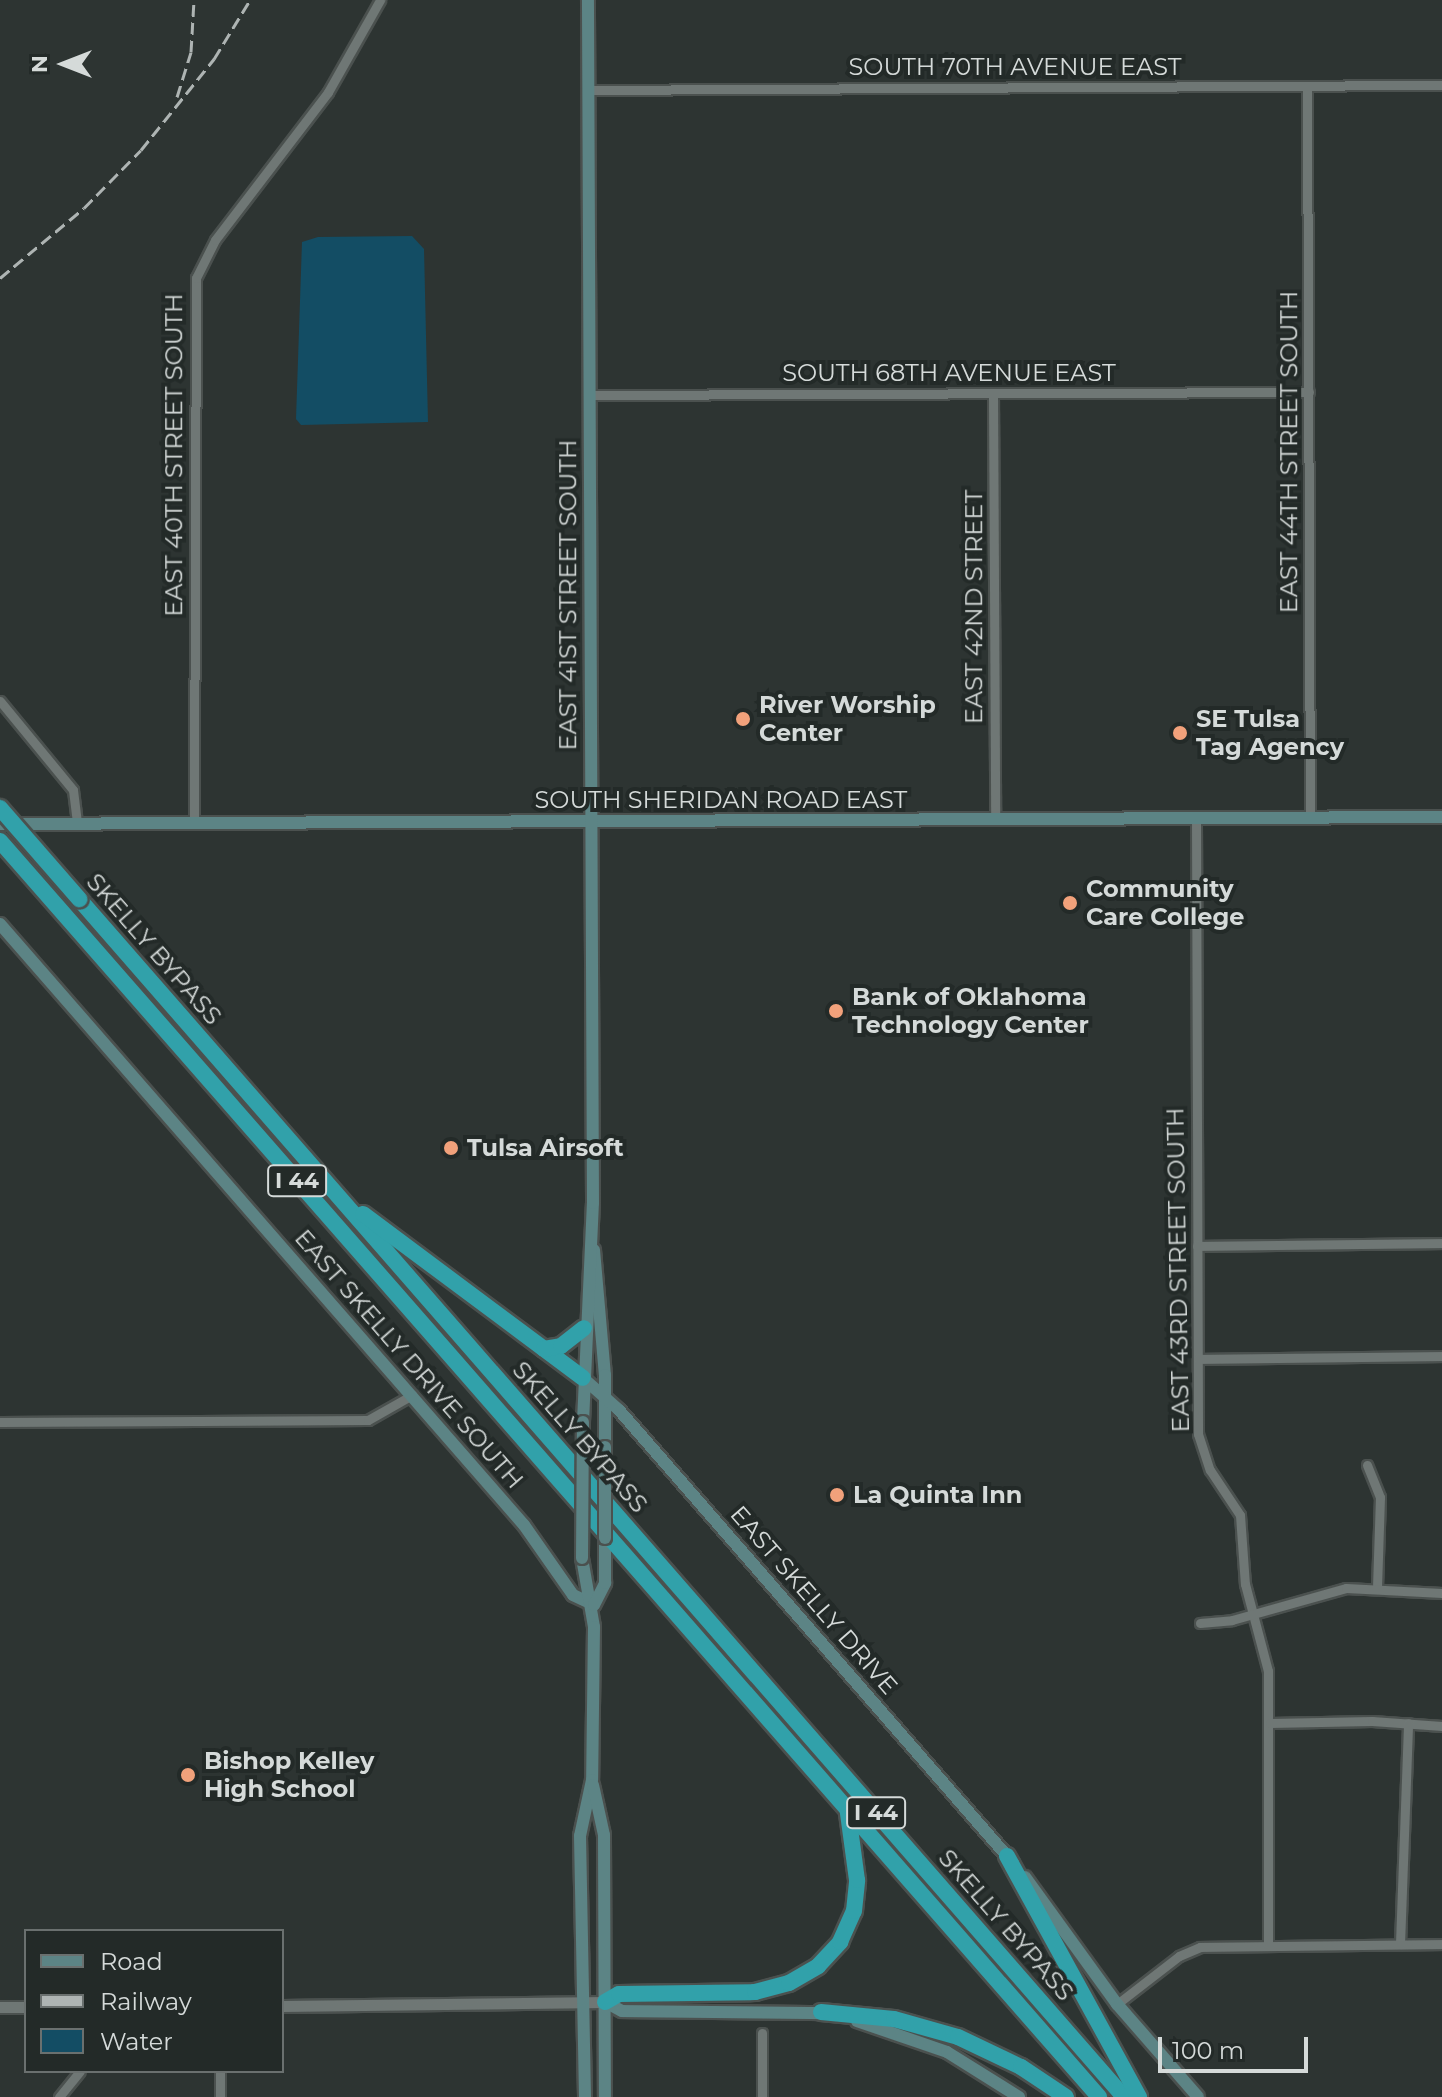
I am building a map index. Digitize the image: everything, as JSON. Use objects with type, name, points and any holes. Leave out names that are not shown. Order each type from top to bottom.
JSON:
[{"type":"highway","name":"SKELLY BYPASS","points":[[0,808],[1124,2097]]},
{"type":"highway","name":"SKELLY BYPASS","points":[[0,841],[1099,2097]]},
{"type":"highway","points":[[337,1195],[583,1378]]},
{"type":"highway","points":[[544,1349],[561,1346],[584,1328]]},
{"type":"highway","points":[[605,2002],[619,1994],[755,1992],[789,1983],[818,1966],[840,1942],[857,1897],[848,1812]]},
{"type":"highway","points":[[1007,1856],[1139,2097]]},
{"type":"highway","points":[[821,2012],[881,2016],[958,2037],[1021,2067],[1066,2097]]},
{"type":"main road","name":"EAST 41ST STREET SOUTH","points":[[588,0],[592,1238],[605,1399],[605,1583],[594,1605]]},
{"type":"main road","name":"SOUTH SHERIDAN ROAD EAST","points":[[0,824],[1442,817]]},
{"type":"main road","name":"EAST SKELLY DRIVE SOUTH","points":[[0,924],[524,1525],[573,1595],[594,1605]]},
{"type":"main road","name":"EAST 41ST STREET SOUTH","points":[[585,2097],[580,1836],[592,1780],[594,1605],[582,1558],[583,1378],[592,1238]]},
{"type":"main road","name":"EAST SKELLY DRIVE","points":[[583,1378],[605,1399],[1007,1856]]},
{"type":"main road","name":"EAST 41ST STREET SOUTH","points":[[592,1780],[604,1835],[605,2097]]},
{"type":"main road","points":[[1007,1856],[1117,2004],[1198,2097]]},
{"type":"main road","points":[[605,2002],[622,2011],[821,2012],[947,2052],[1019,2097]]},
{"type":"street","name":"EAST 40TH STREET SOUTH","points":[[194,823],[196,278],[215,240],[321,103],[380,0]]},
{"type":"street","name":"SOUTH 70TH AVENUE EAST","points":[[588,90],[1442,85]]},
{"type":"street","name":"EAST 44TH STREET SOUTH","points":[[1307,86],[1310,818]]},
{"type":"street","name":"SOUTH 68TH AVENUE EAST","points":[[590,395],[1309,392]]},
{"type":"street","name":"EAST 42ND STREET","points":[[993,393],[995,820]]},
{"type":"street","points":[[0,701],[73,790],[77,824]]},
{"type":"street","name":"EAST 43RD STREET SOUTH","points":[[1196,819],[1200,1445],[1240,1515],[1252,1614],[1268,1671],[1268,1945]]},
{"type":"street","points":[[1197,1246],[1442,1243]]},
{"type":"street","points":[[1198,1359],[1442,1356]]},
{"type":"street","points":[[0,1422],[368,1420],[412,1395]]},
{"type":"street","points":[[1367,1465],[1380,1497],[1377,1588]]},
{"type":"street","points":[[1200,1623],[1252,1614],[1335,1589],[1377,1588],[1442,1593]]},
{"type":"street","points":[[1270,1723],[1408,1723],[1442,1726]]},
{"type":"street","points":[[1400,1944],[1408,1723]]},
{"type":"street","points":[[1117,2004],[1190,1950],[1268,1945],[1442,1944]]},
{"type":"street","points":[[284,2006],[605,2002]]},
{"type":"street","points":[[0,2007],[24,2007]]},
{"type":"street","points":[[762,2033],[762,2097]]},
{"type":"street","points":[[59,2097],[78,2073]]},
{"type":"street","points":[[220,2073],[220,2097]]},
{"type":"water","points":[[412,236],[424,249],[428,422],[301,425],[296,419],[302,242],[318,237]]},
{"type":"railway","points":[[177,97],[191,52],[194,0]]},
{"type":"railway","points":[[0,278],[84,208],[141,150],[214,59],[250,0]]},
{"type":"place","name":"River Worship Center","points":[[743,719]]},
{"type":"place","name":"SE Tulsa Tag Agency","points":[[1180,733]]},
{"type":"place","name":"Community Care College","points":[[1070,903]]},
{"type":"place","name":"Bank of Oklahoma Technology Center","points":[[836,1011]]},
{"type":"place","name":"Tulsa Airsoft","points":[[451,1148]]},
{"type":"place","name":"La Quinta Inn","points":[[837,1495]]},
{"type":"place","name":"Bishop Kelley High School","points":[[188,1775]]}]
